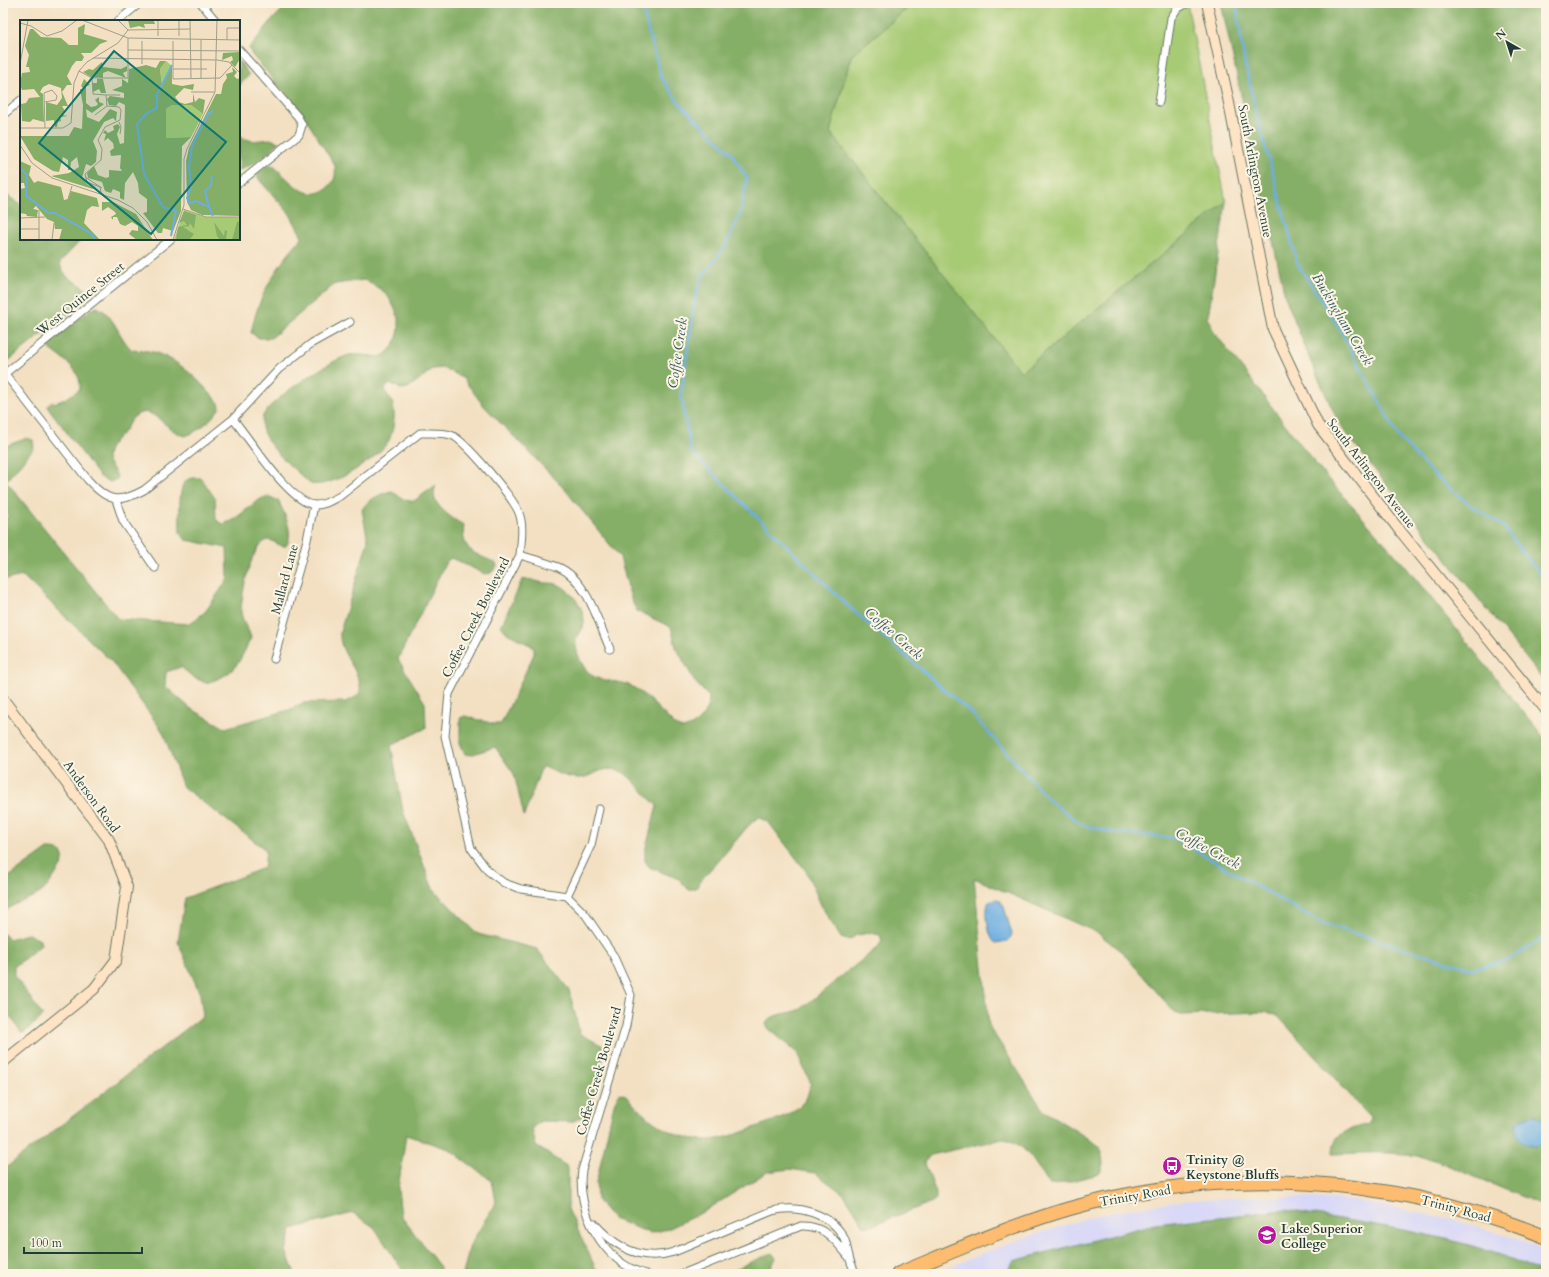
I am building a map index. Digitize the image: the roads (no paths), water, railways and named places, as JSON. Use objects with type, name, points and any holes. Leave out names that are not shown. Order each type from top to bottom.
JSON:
[{"type":"highway","name":"Trinity Road","points":[[898,1274],[985,1238],[1070,1208],[1154,1191],[1223,1183],[1305,1183],[1393,1193],[1486,1215],[1546,1237]]},
{"type":"main road","name":"South Arlington Avenue","points":[[1206,3],[1228,98],[1273,329],[1318,425],[1397,527],[1546,710]]},
{"type":"main road","name":"Anderson Road","points":[[3,699],[109,840],[128,887],[116,960],[94,988],[3,1062]]},
{"type":"street","points":[[119,20],[140,3]]},
{"type":"street","points":[[202,3],[215,20]]},
{"type":"street","points":[[1159,102],[1171,18],[1177,9],[1188,3]]},
{"type":"street","points":[[240,51],[298,117],[302,124],[298,135],[240,183]]},
{"type":"street","points":[[3,115],[20,101]]},
{"type":"street","name":"West Quince Street","points":[[4,374],[170,240]]},
{"type":"street","points":[[4,374],[88,480],[96,489],[116,500],[128,498],[144,490],[233,418],[279,369],[312,343],[350,322]]},
{"type":"street","points":[[233,418],[282,483],[300,500],[314,505]]},
{"type":"street","name":"Coffee Creek Boulevard","points":[[314,505],[327,503],[340,496],[420,433],[451,435],[464,444],[507,493],[519,513],[522,534],[520,555],[449,694],[445,736],[472,848],[488,871],[504,883],[521,889],[566,896],[585,914],[613,956],[631,995],[626,1026],[582,1170],[581,1196],[600,1240],[611,1253],[627,1266],[646,1274]]},
{"type":"street","points":[[116,500],[123,521],[155,568]]},
{"type":"street","name":"Mallard Lane","points":[[274,659],[308,540],[314,505]]},
{"type":"street","points":[[520,555],[559,567],[570,574],[582,586],[610,649]]},
{"type":"street","points":[[566,896],[591,845],[598,809]]},
{"type":"street","name":"Coffee Creek Boulevard","points":[[588,1215],[606,1236],[621,1247],[633,1252],[658,1255],[674,1252],[772,1211],[782,1208],[798,1209],[821,1217],[837,1229],[844,1238],[849,1258],[856,1274]]},
{"type":"street","name":"Coffee Creek Boulevard","points":[[682,1274],[802,1226],[814,1227],[825,1232],[836,1241],[849,1258]]},
{"type":"water","points":[[996,899],[1000,900],[1004,907],[1012,934],[1007,941],[996,943],[993,941],[989,930],[987,911],[989,902]]},
{"type":"water","points":[[1536,1115],[1546,1122],[1546,1140],[1538,1145],[1530,1146],[1523,1142],[1518,1136],[1516,1130],[1518,1123],[1524,1118]]},
{"type":"waterway","name":"Coffee Creek","points":[[642,3],[649,35],[662,79],[680,104],[732,154],[747,178],[740,215],[726,246],[701,278],[696,296],[681,395],[691,452],[849,607],[969,711],[1051,802],[1083,825],[1111,832],[1174,838],[1321,923],[1472,969],[1508,960],[1546,936]]},
{"type":"waterway","name":"Buckingham Creek","points":[[1236,3],[1245,64],[1257,116],[1298,265],[1337,324],[1399,438],[1433,474],[1470,505],[1502,525],[1546,582]]},
{"type":"place","name":"Trinity @ Keystone Bluffs","points":[[1172,1166]]},
{"type":"place","name":"Lake Superior College","points":[[1267,1235]]}]
